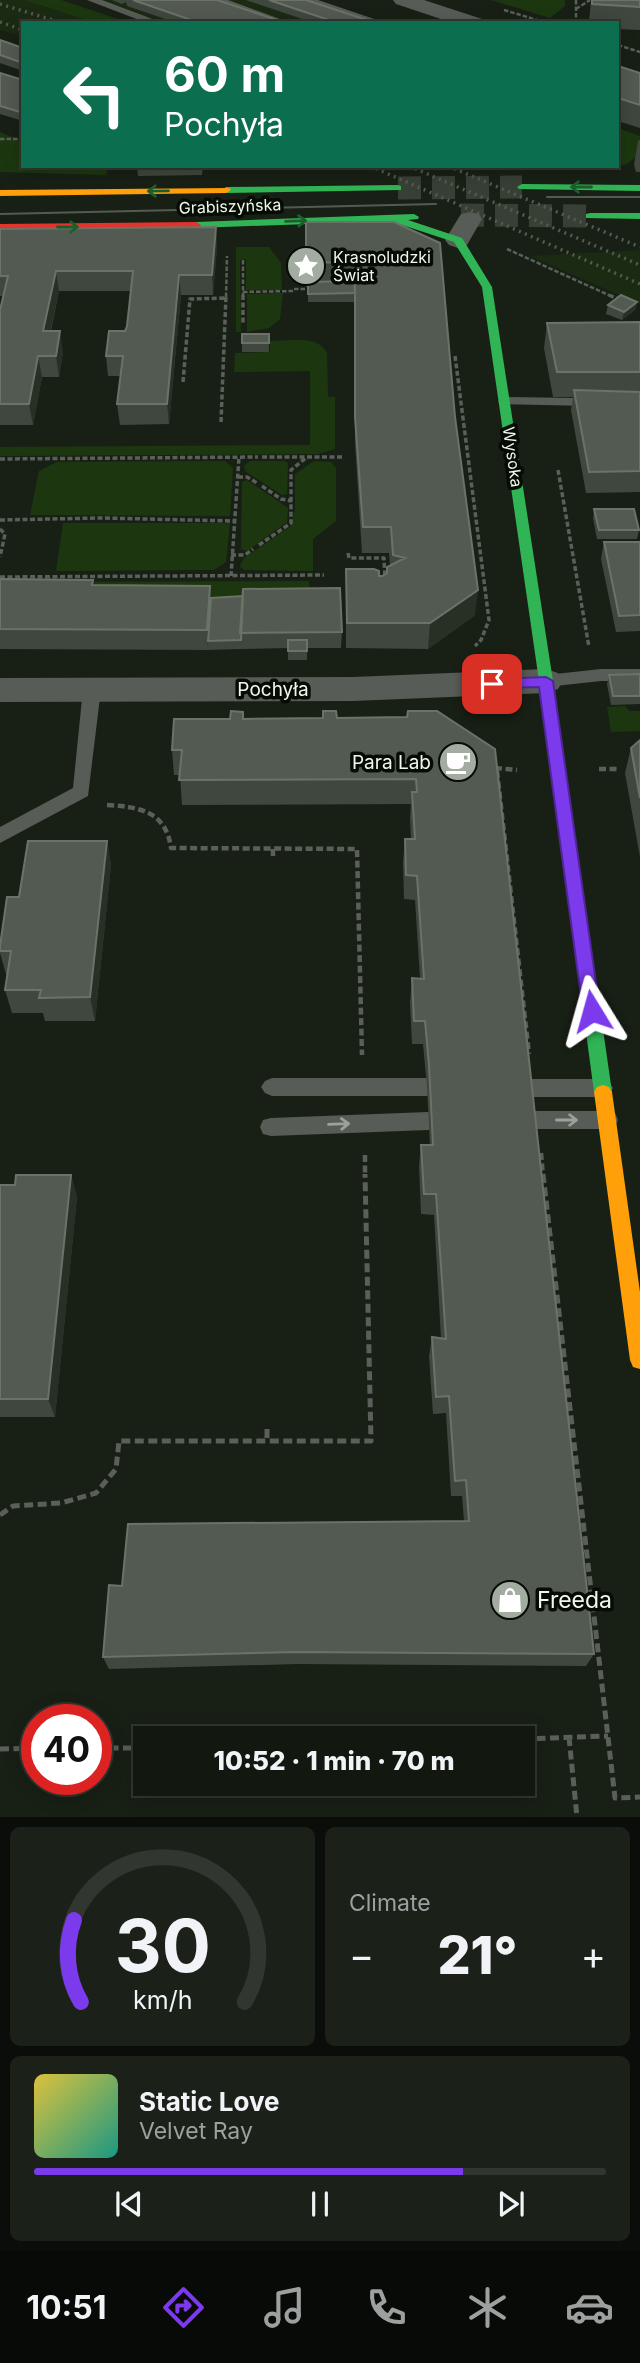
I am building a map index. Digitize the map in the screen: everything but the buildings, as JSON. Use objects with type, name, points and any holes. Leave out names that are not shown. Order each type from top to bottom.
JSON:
[{"type":"street","points":[[403,0],[469,21]]},
{"type":"street","points":[[522,187],[640,188]]},
{"type":"street","name":"Grabiszyńska","points":[[0,193],[398,188]]},
{"type":"street","points":[[590,216],[640,216]]},
{"type":"street","points":[[391,218],[455,221]]},
{"type":"street","name":"Grabiszyńska","points":[[0,227],[155,226],[391,218],[455,221]]},
{"type":"street","name":"Wysoka","points":[[455,221],[487,286],[546,681],[640,1360]]},
{"type":"street","name":"Pochyła","points":[[0,690],[353,689],[546,681]]},
{"type":"lane","points":[[92,0],[152,21]]},
{"type":"lane","points":[[218,0],[280,21]]},
{"type":"lane","points":[[308,0],[375,21]]},
{"type":"lane","points":[[505,401],[640,403]]},
{"type":"lane","points":[[546,681],[601,675],[640,675]]},
{"type":"lane","points":[[0,836],[82,791],[92,690]]},
{"type":"lane","points":[[272,1087],[427,1087]]},
{"type":"lane","points":[[529,1087],[602,1088]]},
{"type":"lane","points":[[533,1120],[607,1121]]},
{"type":"lane","points":[[271,1127],[428,1121]]},
{"type":"path","points":[[576,0],[576,21]]},
{"type":"path","points":[[576,9],[590,0]]},
{"type":"path","points":[[498,8],[540,21]]},
{"type":"path","points":[[619,45],[640,52]]},
{"type":"path","points":[[0,139],[21,139]]},
{"type":"path","points":[[497,244],[628,304]]},
{"type":"path","points":[[221,422],[228,253]]},
{"type":"path","points":[[243,260],[243,323]]},
{"type":"path","points":[[243,292],[320,289]]},
{"type":"path","points":[[183,382],[190,299],[226,298]]},
{"type":"path","points":[[453,344],[489,620],[481,640],[467,654]]},
{"type":"path","points":[[231,576],[239,457]]},
{"type":"path","points":[[259,545],[291,523],[291,470],[307,457]]},
{"type":"path","points":[[0,458],[342,457]]},
{"type":"path","points":[[238,477],[247,477],[281,499],[292,501]]},
{"type":"path","points":[[0,520],[101,518],[235,521]]},
{"type":"path","points":[[0,529],[5,534],[0,556]]},
{"type":"path","points":[[232,555],[245,555],[253,549]]},
{"type":"path","points":[[348,553],[349,558],[384,558],[385,583]]},
{"type":"path","points":[[0,577],[324,575]]},
{"type":"path","points":[[487,762],[497,770],[529,1087]]},
{"type":"path","points":[[105,805],[141,808],[161,819],[171,836],[171,848],[357,849],[363,1068]]},
{"type":"path","points":[[273,849],[273,857]]},
{"type":"path","points":[[533,1120],[615,1798],[640,1797]]},
{"type":"path","points":[[0,1515],[13,1506],[61,1503],[96,1493],[116,1469],[119,1441],[371,1441],[365,1152]]},
{"type":"path","points":[[267,1429],[267,1441]]},
{"type":"path","points":[[535,1738],[608,1736]]},
{"type":"path","points":[[569,1737],[577,1817]]},
{"type":"path","points":[[0,1749],[21,1748]]},
{"type":"path","points":[[112,1748],[133,1748]]},
{"type":"shaded area","points":[[0,0],[24,0],[90,21],[21,21],[21,36],[0,30]]},
{"type":"shaded area","points":[[24,0],[61,0],[124,21],[90,21]]},
{"type":"shaded area","points":[[96,0],[292,0],[356,21],[156,21]]},
{"type":"shaded area","points":[[491,0],[565,0],[565,6],[550,18]]},
{"type":"shaded area","points":[[619,128],[640,136],[640,154],[627,164],[619,166]]},
{"type":"shaded area","points":[[0,132],[21,140],[21,168],[108,168],[106,175],[0,172]]},
{"type":"shaded area","points":[[236,247],[269,247],[281,263],[282,290],[246,290],[246,259],[240,260],[241,332],[236,332]]},
{"type":"shaded area","points":[[640,250],[640,304],[530,256]]},
{"type":"shaded area","points":[[283,293],[280,319],[269,328],[247,332],[247,294]]},
{"type":"shaded area","points":[[270,341],[310,341],[317,343],[327,353],[328,397],[335,397],[335,449],[318,454],[0,456],[0,447],[310,445],[310,371],[234,372],[235,353],[270,352]]},
{"type":"shaded area","points":[[225,461],[233,468],[230,516],[30,515],[39,471],[57,462]]},
{"type":"shaded area","points":[[250,461],[288,463],[287,494],[282,495],[246,472],[244,466]]},
{"type":"shaded area","points":[[314,461],[331,462],[336,468],[336,521],[313,539],[313,571],[244,570],[240,566],[244,558],[291,526],[295,509],[295,474]]},
{"type":"shaded area","points":[[247,480],[288,508],[287,522],[247,551],[241,549],[242,482]]},
{"type":"shaded area","points":[[63,523],[230,523],[226,562],[214,570],[56,571]]},
{"type":"shaded area","points":[[309,581],[310,605],[0,582]]},
{"type":"shaded area","points":[[625,706],[629,711],[640,711],[640,731],[611,732],[607,707]]},
{"type":"tunnel","points":[[398,188],[522,187]]},
{"type":"tunnel","points":[[461,215],[590,216]]},
{"type":"tram line","points":[[547,197],[640,197]]},
{"type":"tram line","points":[[0,214],[436,204]]},
{"type":"railway","points":[[0,4],[56,21]]},
{"type":"railway","points":[[0,22],[21,29]]},
{"type":"railway","points":[[375,168],[640,284]]},
{"type":"railway","points":[[414,168],[640,265]]},
{"type":"railway","points":[[453,168],[640,247]]},
{"type":"traffic: fast","points":[[522,187],[640,188]]},
{"type":"traffic: fast","points":[[226,190],[398,188]]},
{"type":"traffic: fast","points":[[590,216],[640,216]]},
{"type":"traffic: fast","points":[[196,225],[414,217]]},
{"type":"traffic: fast","points":[[391,218],[458,240],[487,287],[546,681],[603,1092]]},
{"type":"traffic: slow","points":[[0,193],[226,190]]},
{"type":"traffic: slow","points":[[603,1092],[640,1360]]},
{"type":"traffic: jam","points":[[0,227],[196,225]]},
{"type":"place","name":"Krasnoludzki Świat","points":[[306,266]]},
{"type":"place","name":"Para Lab","points":[[458,762]]},
{"type":"place","name":"Freeda","points":[[510,1600]]},
{"type":"route","points":[[492,684],[546,681],[592,1011]]}]
